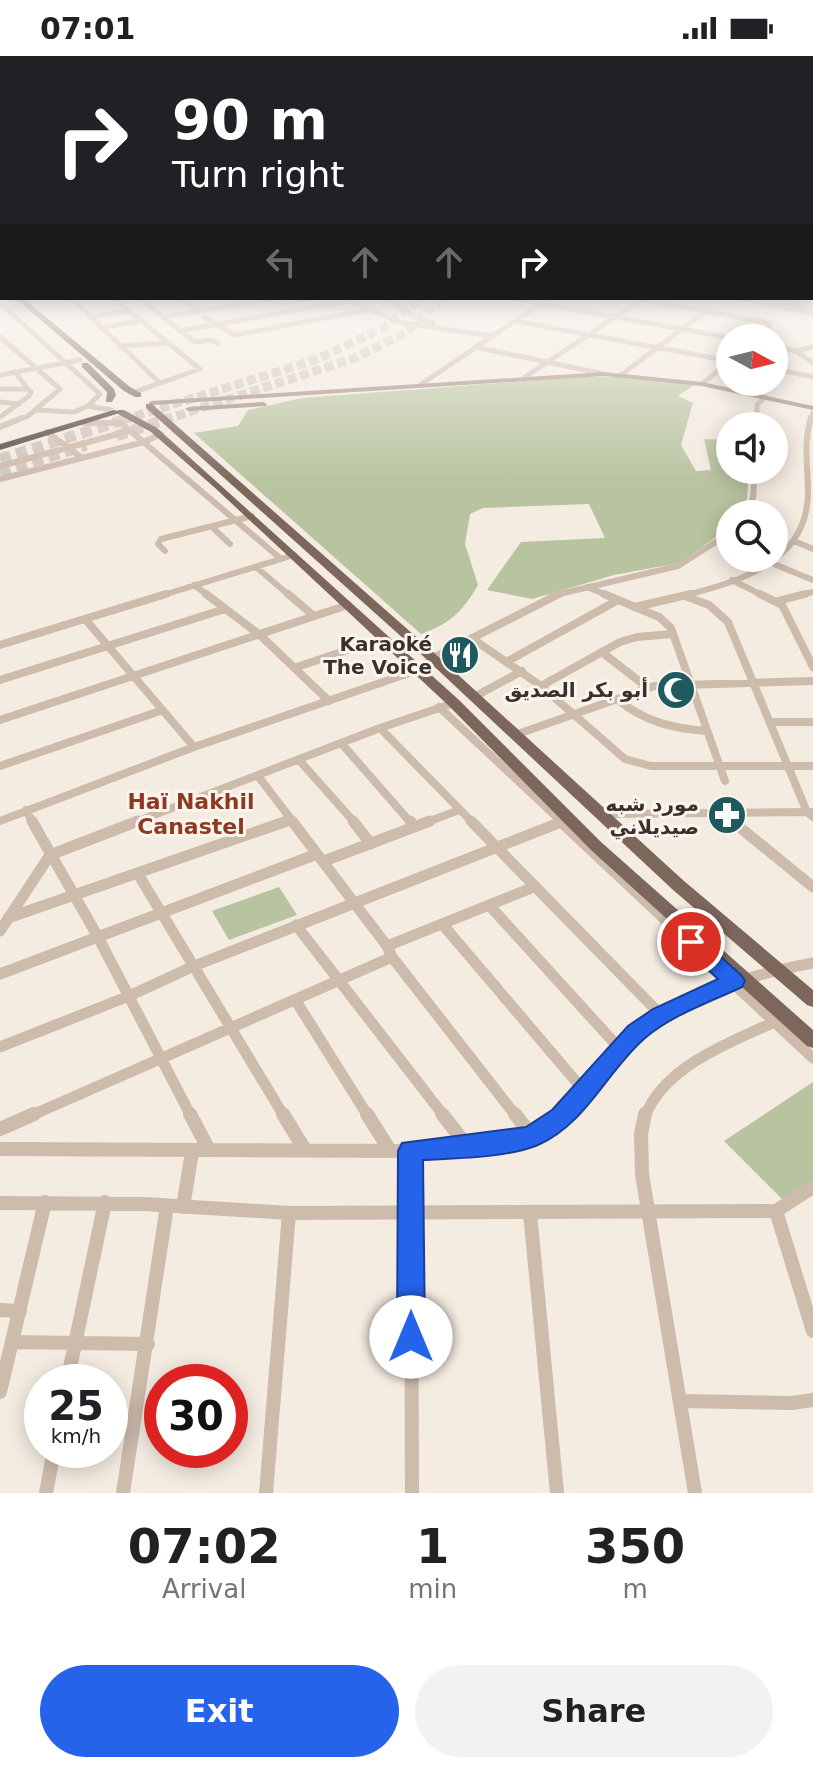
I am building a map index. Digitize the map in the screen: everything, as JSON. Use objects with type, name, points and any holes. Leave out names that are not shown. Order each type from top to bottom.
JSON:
[{"type":"highway","points":[[0,445],[77,423],[107,407]]},
{"type":"highway","points":[[0,445],[107,407]]},
{"type":"main road","points":[[70,350],[111,391],[107,407]]},
{"type":"main road","points":[[81,350],[135,394],[150,399],[150,405],[433,658],[678,885],[813,1000]]},
{"type":"main road","points":[[107,407],[231,408],[301,395],[525,377],[604,374],[702,384],[813,411]]},
{"type":"main road","points":[[107,407],[135,394]]},
{"type":"main road","points":[[107,407],[161,434],[252,516],[288,557],[348,605],[454,703],[565,821],[738,979],[813,1041]]},
{"type":"street","points":[[0,427],[24,419],[60,389],[40,368],[13,350]]},
{"type":"street","points":[[36,410],[74,412],[107,407],[100,394],[52,350]]},
{"type":"street","points":[[124,350],[160,383]]},
{"type":"street","points":[[135,394],[200,369],[176,350]]},
{"type":"street","points":[[420,385],[471,350]]},
{"type":"street","points":[[490,350],[604,374]]},
{"type":"street","points":[[525,377],[566,350]]},
{"type":"street","points":[[621,375],[654,350]]},
{"type":"street","points":[[669,350],[716,359]]},
{"type":"street","points":[[792,350],[813,363]]},
{"type":"street","points":[[796,351],[800,350]]},
{"type":"street","points":[[0,375],[80,360]]},
{"type":"street","points":[[0,417],[30,394],[15,372]]},
{"type":"street","points":[[702,384],[716,372]]},
{"type":"street","points":[[788,372],[813,377]]},
{"type":"street","points":[[0,389],[28,389]]},
{"type":"street","points":[[757,412],[757,405],[765,397]]},
{"type":"street","points":[[0,402],[19,404]]},
{"type":"street","points":[[788,546],[810,518],[810,432],[813,411]]},
{"type":"street","points":[[77,423],[117,421],[235,521],[288,557]]},
{"type":"street","points":[[0,466],[129,431]]},
{"type":"street","points":[[47,432],[82,458]]},
{"type":"street","points":[[0,479],[144,442],[161,434]]},
{"type":"street","points":[[165,551],[158,544],[161,539],[252,516]]},
{"type":"street","points":[[212,527],[230,544]]},
{"type":"street","points":[[794,541],[813,549]]},
{"type":"street","points":[[0,821],[194,747],[418,670],[433,658],[551,596],[678,566],[716,542]]},
{"type":"street","points":[[0,645],[288,557]]},
{"type":"street","points":[[256,567],[314,616]]},
{"type":"street","points":[[788,570],[813,580]]},
{"type":"street","points":[[635,607],[685,596],[748,572]]},
{"type":"street","points":[[732,580],[778,601],[813,667]]},
{"type":"street","points":[[194,585],[260,635],[329,701]]},
{"type":"street","points":[[586,586],[659,617],[671,628],[725,781]]},
{"type":"street","points":[[778,601],[813,592]]},
{"type":"street","points":[[604,814],[811,813],[728,622],[720,612],[685,596]]},
{"type":"street","points":[[508,661],[618,600]]},
{"type":"street","points":[[0,720],[348,605]]},
{"type":"street","points":[[0,680],[225,609]]},
{"type":"street","points":[[85,619],[194,747]]},
{"type":"street","points":[[541,686],[637,637],[673,634]]},
{"type":"street","points":[[294,668],[383,638]]},
{"type":"street","points":[[473,639],[522,671],[631,762],[651,766],[813,766]]},
{"type":"street","points":[[603,653],[648,688]]},
{"type":"street","points":[[474,697],[522,671]]},
{"type":"street","points":[[515,735],[648,688],[813,681]]},
{"type":"street","points":[[618,700],[639,718],[656,726],[706,731]]},
{"type":"street","points":[[0,931],[50,855],[380,728],[454,703]]},
{"type":"street","points":[[0,1047],[296,925],[565,821],[439,707]]},
{"type":"street","points":[[0,766],[163,710]]},
{"type":"street","points":[[770,722],[813,722]]},
{"type":"street","points":[[380,728],[661,1015]]},
{"type":"street","points":[[342,744],[414,826]]},
{"type":"street","points":[[299,760],[337,800],[371,844]]},
{"type":"street","points":[[258,776],[532,1136]]},
{"type":"street","points":[[26,810],[98,937],[209,1150]]},
{"type":"street","points":[[0,974],[162,912],[320,858],[371,844],[459,810]]},
{"type":"street","points":[[721,812],[813,887]]},
{"type":"street","points":[[8,918],[290,820]]},
{"type":"street","points":[[138,874],[305,1150]]},
{"type":"street","points":[[0,1129],[296,1001],[443,925],[534,887]]},
{"type":"street","points":[[489,905],[619,1048]]},
{"type":"street","points":[[296,925],[468,1147]]},
{"type":"street","points":[[443,925],[585,1092]]},
{"type":"street","points":[[0,1149],[411,1151],[468,1147],[532,1136],[561,1118],[619,1048],[661,1015],[738,979],[813,963]]},
{"type":"street","points":[[738,979],[774,1022],[813,1058]]},
{"type":"street","points":[[296,1001],[389,1149]]},
{"type":"street","points":[[695,1493],[642,1174],[641,1139],[645,1113],[663,1084],[774,1022]]},
{"type":"street","points":[[411,1151],[412,1493]]},
{"type":"street","points":[[123,1493],[175,1206],[192,1152]]},
{"type":"street","points":[[0,1203],[105,1202],[289,1213],[776,1211],[813,1187]]},
{"type":"street","points":[[0,1392],[45,1202]]},
{"type":"street","points":[[71,1364],[105,1202]]},
{"type":"street","points":[[776,1211],[813,1331]]},
{"type":"street","points":[[266,1493],[289,1213]]},
{"type":"street","points":[[530,1213],[557,1493]]},
{"type":"street","points":[[0,1310],[20,1311]]},
{"type":"street","points":[[12,1342],[148,1344]]},
{"type":"street","points":[[680,1401],[792,1403],[813,1400]]},
{"type":"street","points":[[46,1493],[51,1468]]},
{"type":"green space","points":[[579,377],[633,377],[694,385],[678,396],[693,403],[681,445],[696,471],[711,470],[704,439],[716,439],[716,484],[748,484],[747,499],[716,500],[716,537],[679,563],[614,575],[532,599],[487,590],[521,542],[605,538],[589,504],[483,508],[470,514],[465,544],[478,585],[455,616],[421,634],[194,433],[238,426],[248,410],[302,398]]},
{"type":"green space","points":[[279,887],[297,915],[229,940],[212,911]]},
{"type":"green space","points":[[813,1082],[813,1180],[782,1199],[724,1141]]},
{"type":"tunnel","points":[[123,420],[315,360],[336,350]]},
{"type":"tunnel","points":[[164,420],[355,358],[371,350]]},
{"type":"tunnel","points":[[0,459],[130,418]]},
{"type":"tunnel","points":[[164,420],[170,418]]},
{"type":"tunnel","points":[[116,436],[164,420]]},
{"type":"tunnel","points":[[0,473],[86,445]]},
{"type":"place","name":"Karaoké The Voice","points":[[460,655]]},
{"type":"place","name":"أبو بكر الصديق","points":[[676,690]]},
{"type":"place","name":"مورد شبه صيديلاني","points":[[727,815]]},
{"type":"district","name":"Haï Nakhil Canastel","points":[[191,814]]},
{"type":"route","points":[[411,1337],[411,1151],[507,1142],[532,1136],[561,1118],[636,1032],[661,1015],[734,981],[691,942]]}]
